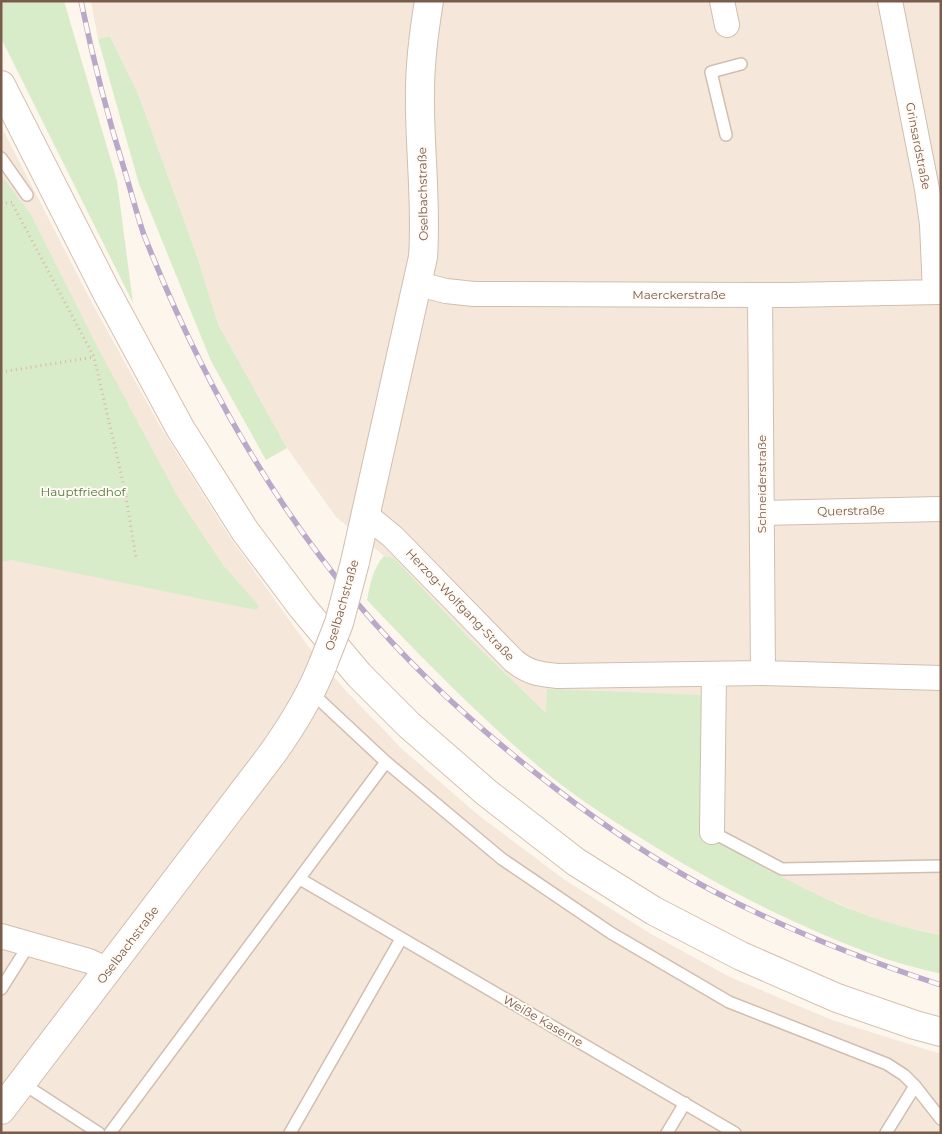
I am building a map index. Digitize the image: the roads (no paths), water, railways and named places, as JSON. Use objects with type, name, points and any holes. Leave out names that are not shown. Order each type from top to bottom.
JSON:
[{"type":"main road","name":"Oselbachstraße","points":[[1,1110],[246,791],[292,725],[311,692],[339,623],[355,562],[423,257],[425,232],[420,92],[424,33],[429,1]]},
{"type":"main road","points":[[1,84],[106,291],[180,428],[245,531],[302,607],[359,675],[410,726],[487,793],[576,862],[654,911],[741,956],[837,998],[915,1026],[941,1032]]},
{"type":"street","points":[[722,1],[727,25]]},
{"type":"street","name":"Grinsardstraße","points":[[890,1],[932,224],[938,292]]},
{"type":"street","name":"Maerckerstraße","points":[[418,284],[446,291],[474,294],[760,295],[938,292]]},
{"type":"street","name":"Schneiderstraße","points":[[760,295],[763,673]]},
{"type":"street","name":"Querstraße","points":[[762,513],[941,509]]},
{"type":"street","name":"Herzog-Wolfgang-Straße","points":[[366,514],[393,537],[514,661],[525,669],[536,673],[558,676],[763,673],[941,678]]},
{"type":"street","points":[[712,832],[714,675]]},
{"type":"street","points":[[1,936],[89,961],[108,970]]},
{"type":"lane","points":[[726,135],[712,72],[741,64]]},
{"type":"lane","points":[[1,158],[27,195]]},
{"type":"lane","points":[[311,692],[386,762],[502,859],[611,932],[729,1002],[887,1064],[904,1075],[941,1118]]},
{"type":"lane","points":[[110,1133],[386,762]]},
{"type":"lane","points":[[712,832],[782,869],[941,866]]},
{"type":"lane","name":"Weiße Kaserne","points":[[300,879],[401,940],[735,1133]]},
{"type":"lane","points":[[290,1133],[401,940]]},
{"type":"lane","points":[[1,989],[30,943]]},
{"type":"lane","points":[[22,1083],[99,1133]]},
{"type":"lane","points":[[886,1133],[915,1086]]},
{"type":"lane","points":[[667,1133],[685,1103]]},
{"type":"railway","points":[[81,1],[101,89],[139,220],[186,333],[236,428],[293,519],[380,630],[452,702],[502,746],[574,802],[650,855],[711,890],[767,918],[853,954],[941,985]]},
{"type":"park label","name":"Hauptfriedhof","points":[[83,492]]}]
